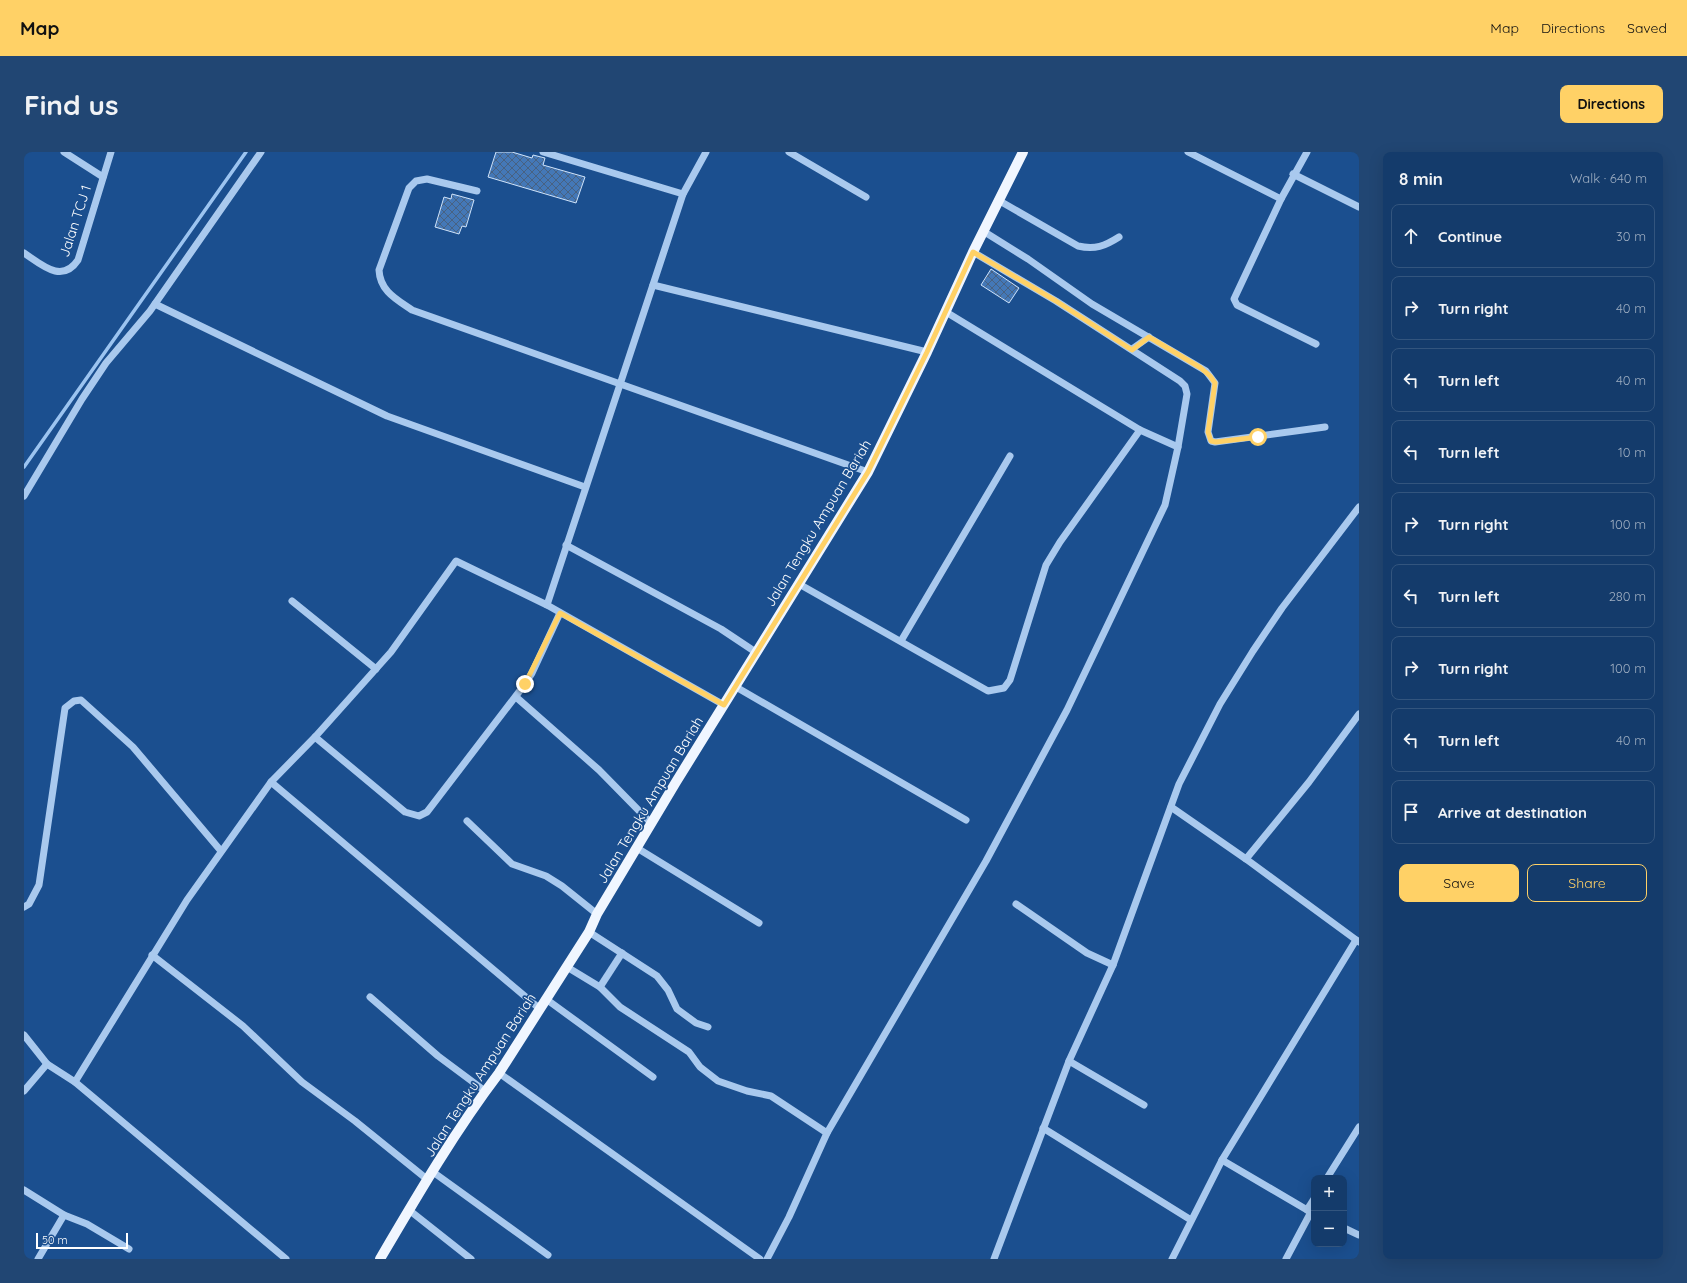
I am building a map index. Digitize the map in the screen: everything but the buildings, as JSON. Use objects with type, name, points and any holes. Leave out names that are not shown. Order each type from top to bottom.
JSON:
[{"type":"main road","name":"Jalan Tengku Ampuan Bariah","points":[[380,1259],[409,1210],[485,1091],[499,1073],[589,932],[597,914],[651,823],[868,472],[927,352],[998,200],[1023,152]]},
{"type":"street","points":[[64,152],[103,177]]},
{"type":"street","name":"Jalan TCJ 1","points":[[24,253],[48,269],[58,272],[73,268],[78,260],[110,152]]},
{"type":"street","points":[[24,496],[82,399],[102,369],[155,304],[261,152]]},
{"type":"street","points":[[543,152],[683,194]]},
{"type":"street","points":[[547,605],[683,194],[706,152]]},
{"type":"street","points":[[789,152],[866,197]]},
{"type":"street","points":[[1188,152],[1281,199]]},
{"type":"street","points":[[1306,152],[1293,174],[1234,296],[1234,301],[1237,305],[1316,344]]},
{"type":"street","points":[[1293,174],[1359,207]]},
{"type":"street","points":[[477,192],[427,178],[416,181],[409,188],[379,270],[380,281],[388,294],[412,310],[868,472]]},
{"type":"street","points":[[998,200],[1078,246],[1089,249],[1097,248],[1119,237]]},
{"type":"street","points":[[983,231],[1028,259],[1092,304],[1201,368],[1213,379],[1214,390],[1208,432],[1211,441],[1216,442],[1324,427]]},
{"type":"street","points":[[767,1259],[789,1217],[827,1133],[986,861],[1067,710],[1165,505],[1178,447],[1187,394],[1185,386],[1180,381],[1056,301],[973,252]]},
{"type":"street","points":[[653,285],[927,352]]},
{"type":"street","points":[[155,304],[387,416],[586,487]]},
{"type":"street","points":[[946,312],[1140,430],[1178,447]]},
{"type":"street","points":[[1132,350],[1149,337]]},
{"type":"street","points":[[799,584],[988,691],[1004,688],[1010,680],[1046,565],[1060,542],[1140,430]]},
{"type":"street","points":[[901,641],[1010,456]]},
{"type":"street","points":[[994,1259],[1069,1062],[1113,965],[1179,784],[1220,704],[1282,608],[1359,507]]},
{"type":"street","points":[[566,545],[721,629],[757,652]]},
{"type":"street","points":[[75,1082],[152,955],[222,851],[271,782],[316,737],[376,669],[400,640],[456,561],[547,605],[724,705]]},
{"type":"street","points":[[292,601],[376,669]]},
{"type":"street","points":[[316,737],[405,812],[419,816],[427,812],[516,697],[532,672],[560,613]]},
{"type":"street","points":[[736,687],[966,820]]},
{"type":"street","points":[[516,697],[599,770],[651,823]]},
{"type":"street","points":[[24,907],[34,895],[39,885],[65,708],[74,701],[81,700],[123,736],[222,851]]},
{"type":"street","points":[[1246,859],[1309,782],[1359,714]]},
{"type":"street","points":[[271,782],[540,1009]]},
{"type":"street","points":[[1171,808],[1246,859],[1357,941],[1222,1160],[1172,1259]]},
{"type":"street","points":[[467,821],[512,864],[546,876],[562,886],[597,914]]},
{"type":"street","points":[[637,848],[759,924]]},
{"type":"street","points":[[1016,904],[1087,953],[1113,965]]},
{"type":"street","points":[[589,932],[657,976],[668,990],[677,1008],[696,1022],[708,1027]]},
{"type":"street","points":[[600,987],[622,953]]},
{"type":"street","points":[[152,955],[243,1026],[302,1082],[431,1176],[548,1255]]},
{"type":"street","points":[[567,967],[600,987],[620,1007],[689,1052],[700,1067],[718,1081],[747,1091],[771,1096],[827,1133]]},
{"type":"street","points":[[370,997],[438,1056],[485,1091]]},
{"type":"street","points":[[546,999],[652,1077]]},
{"type":"street","points":[[24,1035],[47,1064],[75,1082],[286,1259]]},
{"type":"street","points":[[1069,1062],[1144,1105]]},
{"type":"street","points":[[24,1091],[47,1064]]},
{"type":"street","points":[[499,1073],[760,1259]]},
{"type":"street","points":[[1329,1175],[1359,1127]]},
{"type":"street","points":[[1044,1128],[1191,1220]]},
{"type":"street","points":[[1222,1160],[1311,1212],[1286,1259]]},
{"type":"street","points":[[24,1190],[64,1215],[87,1224],[129,1250]]},
{"type":"street","points":[[409,1210],[471,1259]]},
{"type":"street","points":[[38,1259],[64,1215]]},
{"type":"street","points":[[1347,1229],[1359,1235]]},
{"type":"waterway","points":[[24,467],[246,152]]},
{"type":"route","points":[[525,684],[560,613],[724,705],[868,472],[927,352],[973,252],[1076,313],[1132,350],[1149,337],[1206,371],[1215,383],[1208,432],[1211,441],[1216,442],[1258,437]]}]
